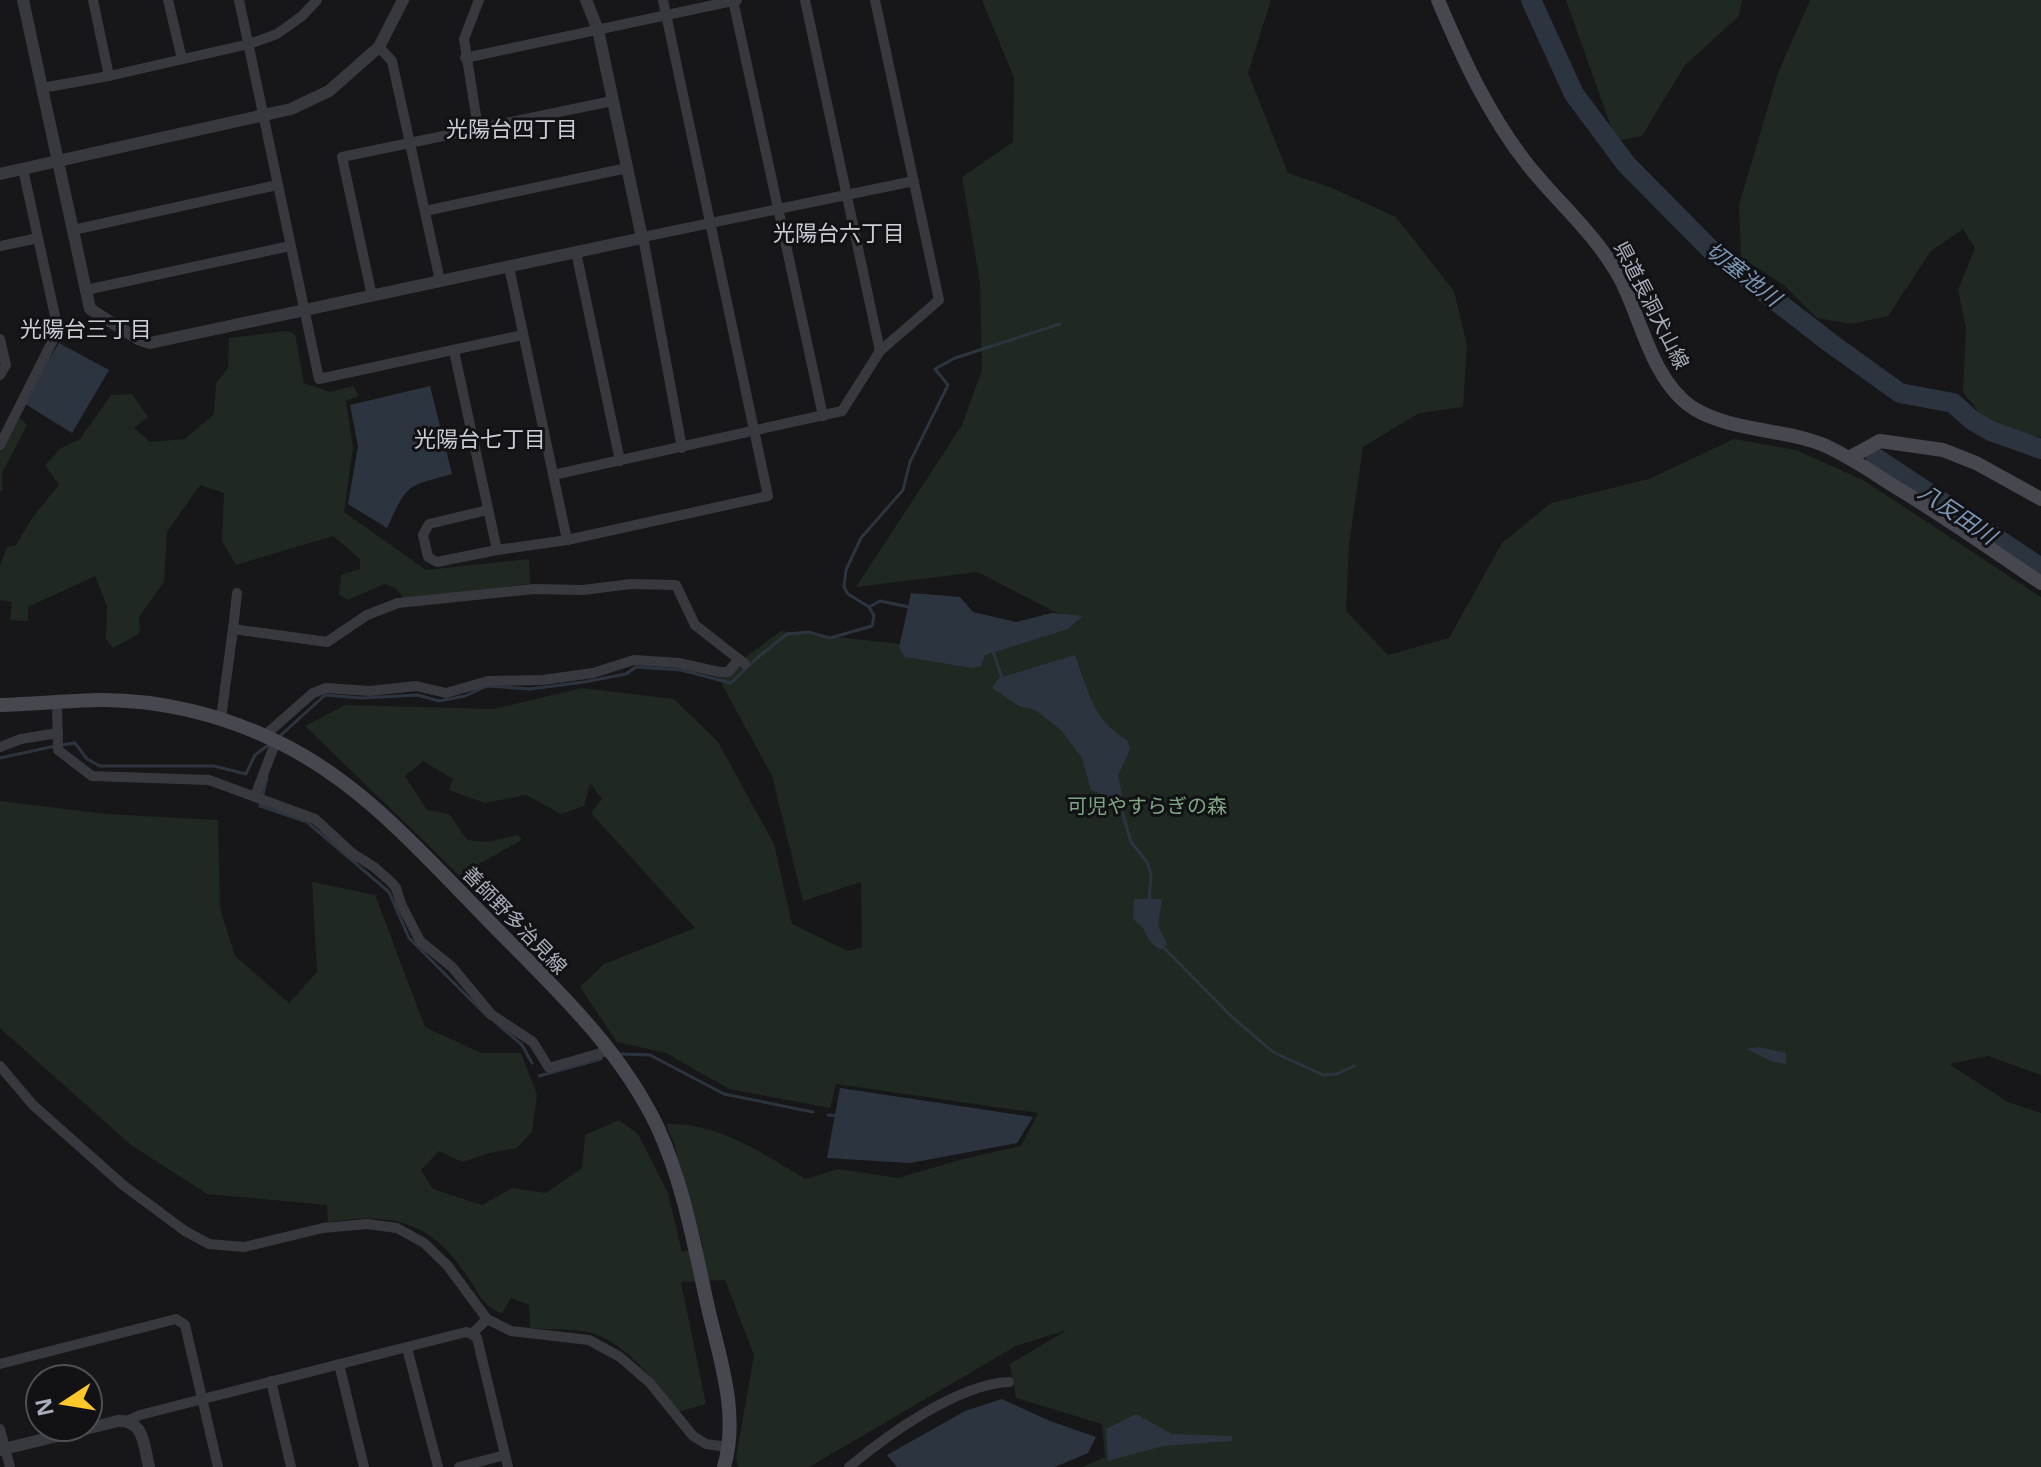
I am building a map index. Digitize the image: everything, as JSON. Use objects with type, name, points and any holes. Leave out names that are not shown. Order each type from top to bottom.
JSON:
[{"type":"main road","name":"県道長洞犬山線","points":[[1438,0],[1499,123],[1530,167],[1594,237],[1627,293],[1662,373],[1682,399],[1691,407],[1717,419],[1803,438],[1849,458],[1918,500],[2041,583]]},
{"type":"main road","points":[[1849,458],[1880,441],[1943,450],[1976,463],[2041,499]]},
{"type":"main road","name":"善師野多治見線","points":[[0,705],[99,700],[171,707],[221,718],[335,775],[386,817],[611,1050],[657,1127],[675,1174],[723,1370],[729,1420],[724,1467]]},
{"type":"street","points":[[23,0],[90,309],[138,339],[150,343],[914,181]]},
{"type":"street","points":[[93,0],[109,76]]},
{"type":"street","points":[[168,0],[182,59]]},
{"type":"street","points":[[239,0],[319,379],[522,335]]},
{"type":"street","points":[[42,88],[249,44],[277,34],[302,16],[317,0]]},
{"type":"street","points":[[0,174],[291,109],[329,91],[379,47],[403,0]]},
{"type":"street","points":[[478,128],[464,39],[479,0]]},
{"type":"street","points":[[586,0],[598,30],[643,237],[682,448]]},
{"type":"street","points":[[488,510],[429,524],[423,535],[428,557],[437,562],[567,540],[768,496],[663,0]]},
{"type":"street","points":[[465,58],[735,0],[823,416]]},
{"type":"street","points":[[805,0],[880,351]]},
{"type":"street","points":[[553,475],[842,411],[880,351],[939,300],[875,0]]},
{"type":"street","points":[[379,47],[392,61],[440,281]]},
{"type":"street","points":[[372,296],[342,157],[612,101]]},
{"type":"street","points":[[425,211],[627,168]]},
{"type":"street","points":[[0,445],[56,334],[55,316],[23,169]]},
{"type":"street","points":[[73,230],[277,185]]},
{"type":"street","points":[[0,246],[38,238]]},
{"type":"street","points":[[86,290],[290,246]]},
{"type":"street","points":[[576,252],[620,461]]},
{"type":"street","points":[[509,267],[567,540]]},
{"type":"street","points":[[0,339],[6,365],[0,375]]},
{"type":"street","points":[[454,351],[497,550]]},
{"type":"street","points":[[233,629],[327,642],[367,615],[398,603],[534,589],[676,585],[695,625],[742,661],[728,672],[719,672],[679,663],[634,660],[593,673],[543,680],[488,681],[446,693],[416,686],[370,691],[326,688],[313,693],[271,742],[255,796]]},
{"type":"street","points":[[221,718],[237,593]]},
{"type":"street","points":[[57,703],[58,750],[92,776],[209,780],[315,819],[352,853],[391,882],[420,941],[452,967],[492,1015],[533,1042],[549,1068],[611,1050]]},
{"type":"street","points":[[0,747],[21,739],[58,735]]},
{"type":"street","points":[[0,1066],[33,1105],[123,1185],[185,1231],[209,1244],[244,1247],[323,1228],[384,1224],[397,1228],[424,1243],[447,1265],[487,1319],[511,1331],[589,1340],[620,1357],[650,1383],[693,1436],[706,1444],[728,1447]]},
{"type":"street","points":[[0,1364],[176,1319],[185,1325],[218,1467]]},
{"type":"street","points":[[472,1334],[487,1319]]},
{"type":"street","points":[[2,1449],[129,1420],[466,1332],[477,1338],[508,1467]]},
{"type":"street","points":[[407,1348],[438,1467]]},
{"type":"street","points":[[339,1364],[364,1467]]},
{"type":"street","points":[[271,1381],[291,1467]]},
{"type":"street","points":[[849,1467],[880,1441],[917,1417],[983,1386],[1009,1382]]},
{"type":"street","points":[[129,1420],[138,1427],[149,1467]]},
{"type":"street","points":[[0,1429],[2,1449],[10,1467]]},
{"type":"street","points":[[459,1467],[505,1455]]},
{"type":"green space","name":"可児やすらぎの森","points":[[982,0],[1271,0],[1248,73],[1288,173],[1332,188],[1396,217],[1454,291],[1467,345],[1463,407],[1419,413],[1363,447],[1349,544],[1346,611],[1388,655],[1449,638],[1502,543],[1551,503],[1649,479],[1734,439],[1796,450],[1863,480],[2041,597],[2041,1075],[1988,1056],[1949,1064],[2008,1102],[2041,1113],[2041,1467],[1082,1467],[1105,1457],[1102,1424],[1016,1398],[1010,1364],[1067,1330],[1016,1346],[809,1467],[738,1467],[736,1458],[754,1355],[725,1280],[681,1282],[706,1404],[678,1412],[641,1366],[618,1346],[585,1331],[530,1328],[529,1305],[511,1298],[502,1313],[491,1308],[482,1300],[455,1259],[440,1244],[409,1225],[372,1219],[328,1222],[327,1205],[207,1194],[131,1145],[0,1028],[0,801],[106,814],[218,820],[220,908],[235,956],[289,1003],[317,972],[312,882],[375,895],[425,1027],[481,1053],[521,1053],[537,1095],[532,1132],[517,1148],[462,1162],[439,1151],[421,1170],[433,1189],[482,1205],[512,1188],[546,1193],[582,1168],[585,1135],[619,1120],[638,1134],[668,1193],[682,1252],[703,1247],[666,1124],[704,1128],[722,1134],[806,1179],[838,1169],[898,1178],[1021,1146],[1038,1113],[836,1084],[830,1108],[729,1089],[666,1053],[617,1042],[580,987],[604,964],[695,928],[591,813],[602,799],[590,783],[584,806],[561,814],[526,795],[485,803],[449,790],[453,779],[423,761],[405,776],[427,810],[449,814],[467,840],[487,842],[518,835],[522,840],[459,875],[305,726],[345,705],[494,709],[582,688],[674,699],[718,742],[774,844],[792,924],[848,951],[862,947],[861,882],[803,901],[772,776],[718,677],[781,631],[975,652],[1044,614],[1059,614],[978,572],[856,587],[962,425],[982,370],[980,283],[962,177],[1013,142],[1014,78]]},
{"type":"green space","points":[[1566,0],[1742,0],[1739,16],[1685,65],[1642,136],[1616,141]]},
{"type":"green space","points":[[1810,0],[2041,0],[2041,437],[2030,436],[1983,417],[1963,392],[1966,328],[1958,290],[1975,248],[1963,229],[1931,251],[1888,316],[1851,324],[1817,318],[1785,286],[1741,257],[1739,205],[1778,73]]},
{"type":"green space","points":[[286,331],[295,334],[304,383],[330,392],[353,386],[359,396],[346,401],[353,448],[344,512],[426,570],[529,559],[530,584],[404,599],[396,588],[384,584],[348,600],[339,594],[341,575],[360,569],[360,559],[333,536],[236,565],[222,541],[224,493],[200,485],[167,532],[164,582],[139,617],[140,633],[113,648],[106,639],[107,606],[95,576],[28,607],[28,621],[10,620],[12,602],[0,600],[0,565],[7,547],[16,545],[32,518],[59,485],[45,465],[61,448],[80,439],[111,395],[132,394],[148,417],[134,428],[150,442],[185,439],[214,414],[216,383],[228,368],[229,338]]},
{"type":"green space","points":[[20,418],[27,425],[2,473],[0,491],[0,449]]},
{"type":"shaded area","points":[[59,343],[109,370],[72,433],[22,402]]},
{"type":"shaded area","points":[[430,386],[452,474],[410,489],[399,502],[387,528],[348,504],[358,446],[350,405]]},
{"type":"shaded area","points":[[911,593],[960,597],[973,612],[1016,622],[1052,613],[1083,616],[1068,629],[985,655],[981,666],[972,668],[905,657],[899,648]]},
{"type":"shaded area","points":[[1075,655],[1093,704],[1106,723],[1127,740],[1130,749],[1118,776],[1122,794],[1120,802],[1091,790],[1082,758],[1061,730],[1035,710],[1019,706],[992,688],[999,678]]},
{"type":"shaded area","points":[[1134,899],[1162,899],[1158,926],[1167,944],[1160,950],[1133,919]]},
{"type":"shaded area","points":[[1759,1047],[1786,1053],[1786,1064],[1773,1062],[1747,1049]]},
{"type":"shaded area","points":[[840,1088],[1033,1117],[1017,1143],[910,1163],[827,1158]]},
{"type":"shaded area","points":[[1002,1399],[1050,1421],[1096,1437],[1088,1453],[1055,1467],[897,1467],[887,1455],[965,1411]]},
{"type":"shaded area","points":[[1136,1414],[1172,1434],[1233,1436],[1231,1441],[1163,1446],[1108,1461],[1106,1429]]},
{"type":"waterway","name":"切塞池川","points":[[1531,0],[1574,94],[1626,164],[1713,252],[1900,393],[1953,403],[1972,420],[1991,431],[2041,449]]},
{"type":"waterway","points":[[280,736],[325,695],[362,698],[418,695],[439,701],[465,696],[487,686],[530,689],[626,674],[636,667],[681,670],[731,683],[787,634],[808,632],[830,638],[872,626],[874,616],[869,607],[848,594],[844,587],[846,570],[861,538],[903,490],[910,462],[948,385],[935,369],[955,358],[1060,324]]},
{"type":"waterway","name":"八反田川","points":[[1876,458],[2041,568]]},
{"type":"waterway","points":[[871,606],[880,601],[909,607]]},
{"type":"waterway","points":[[993,651],[1002,678]]},
{"type":"waterway","points":[[62,745],[75,743],[87,759],[100,766],[214,766],[246,774],[255,755],[271,743]]},
{"type":"waterway","points":[[0,758],[55,746]]},
{"type":"waterway","points":[[267,778],[260,806],[307,822],[389,892],[409,938],[489,1018]]},
{"type":"waterway","points":[[1119,801],[1131,842],[1147,862],[1151,875],[1149,901]]},
{"type":"waterway","points":[[1163,947],[1231,1016],[1273,1052],[1323,1075],[1337,1074],[1354,1066]]},
{"type":"waterway","points":[[495,1022],[522,1045],[532,1063]]},
{"type":"waterway","points":[[621,1054],[650,1055],[724,1094],[813,1112]]},
{"type":"waterway","points":[[539,1076],[601,1059]]},
{"type":"waterway","points":[[828,1115],[837,1116]]},
{"type":"district","name":"光陽台四丁目","points":[[512,128]]},
{"type":"district","name":"光陽台六丁目","points":[[839,232]]},
{"type":"district","name":"光陽台三丁目","points":[[86,328]]},
{"type":"district","name":"光陽台七丁目","points":[[480,438]]}]
